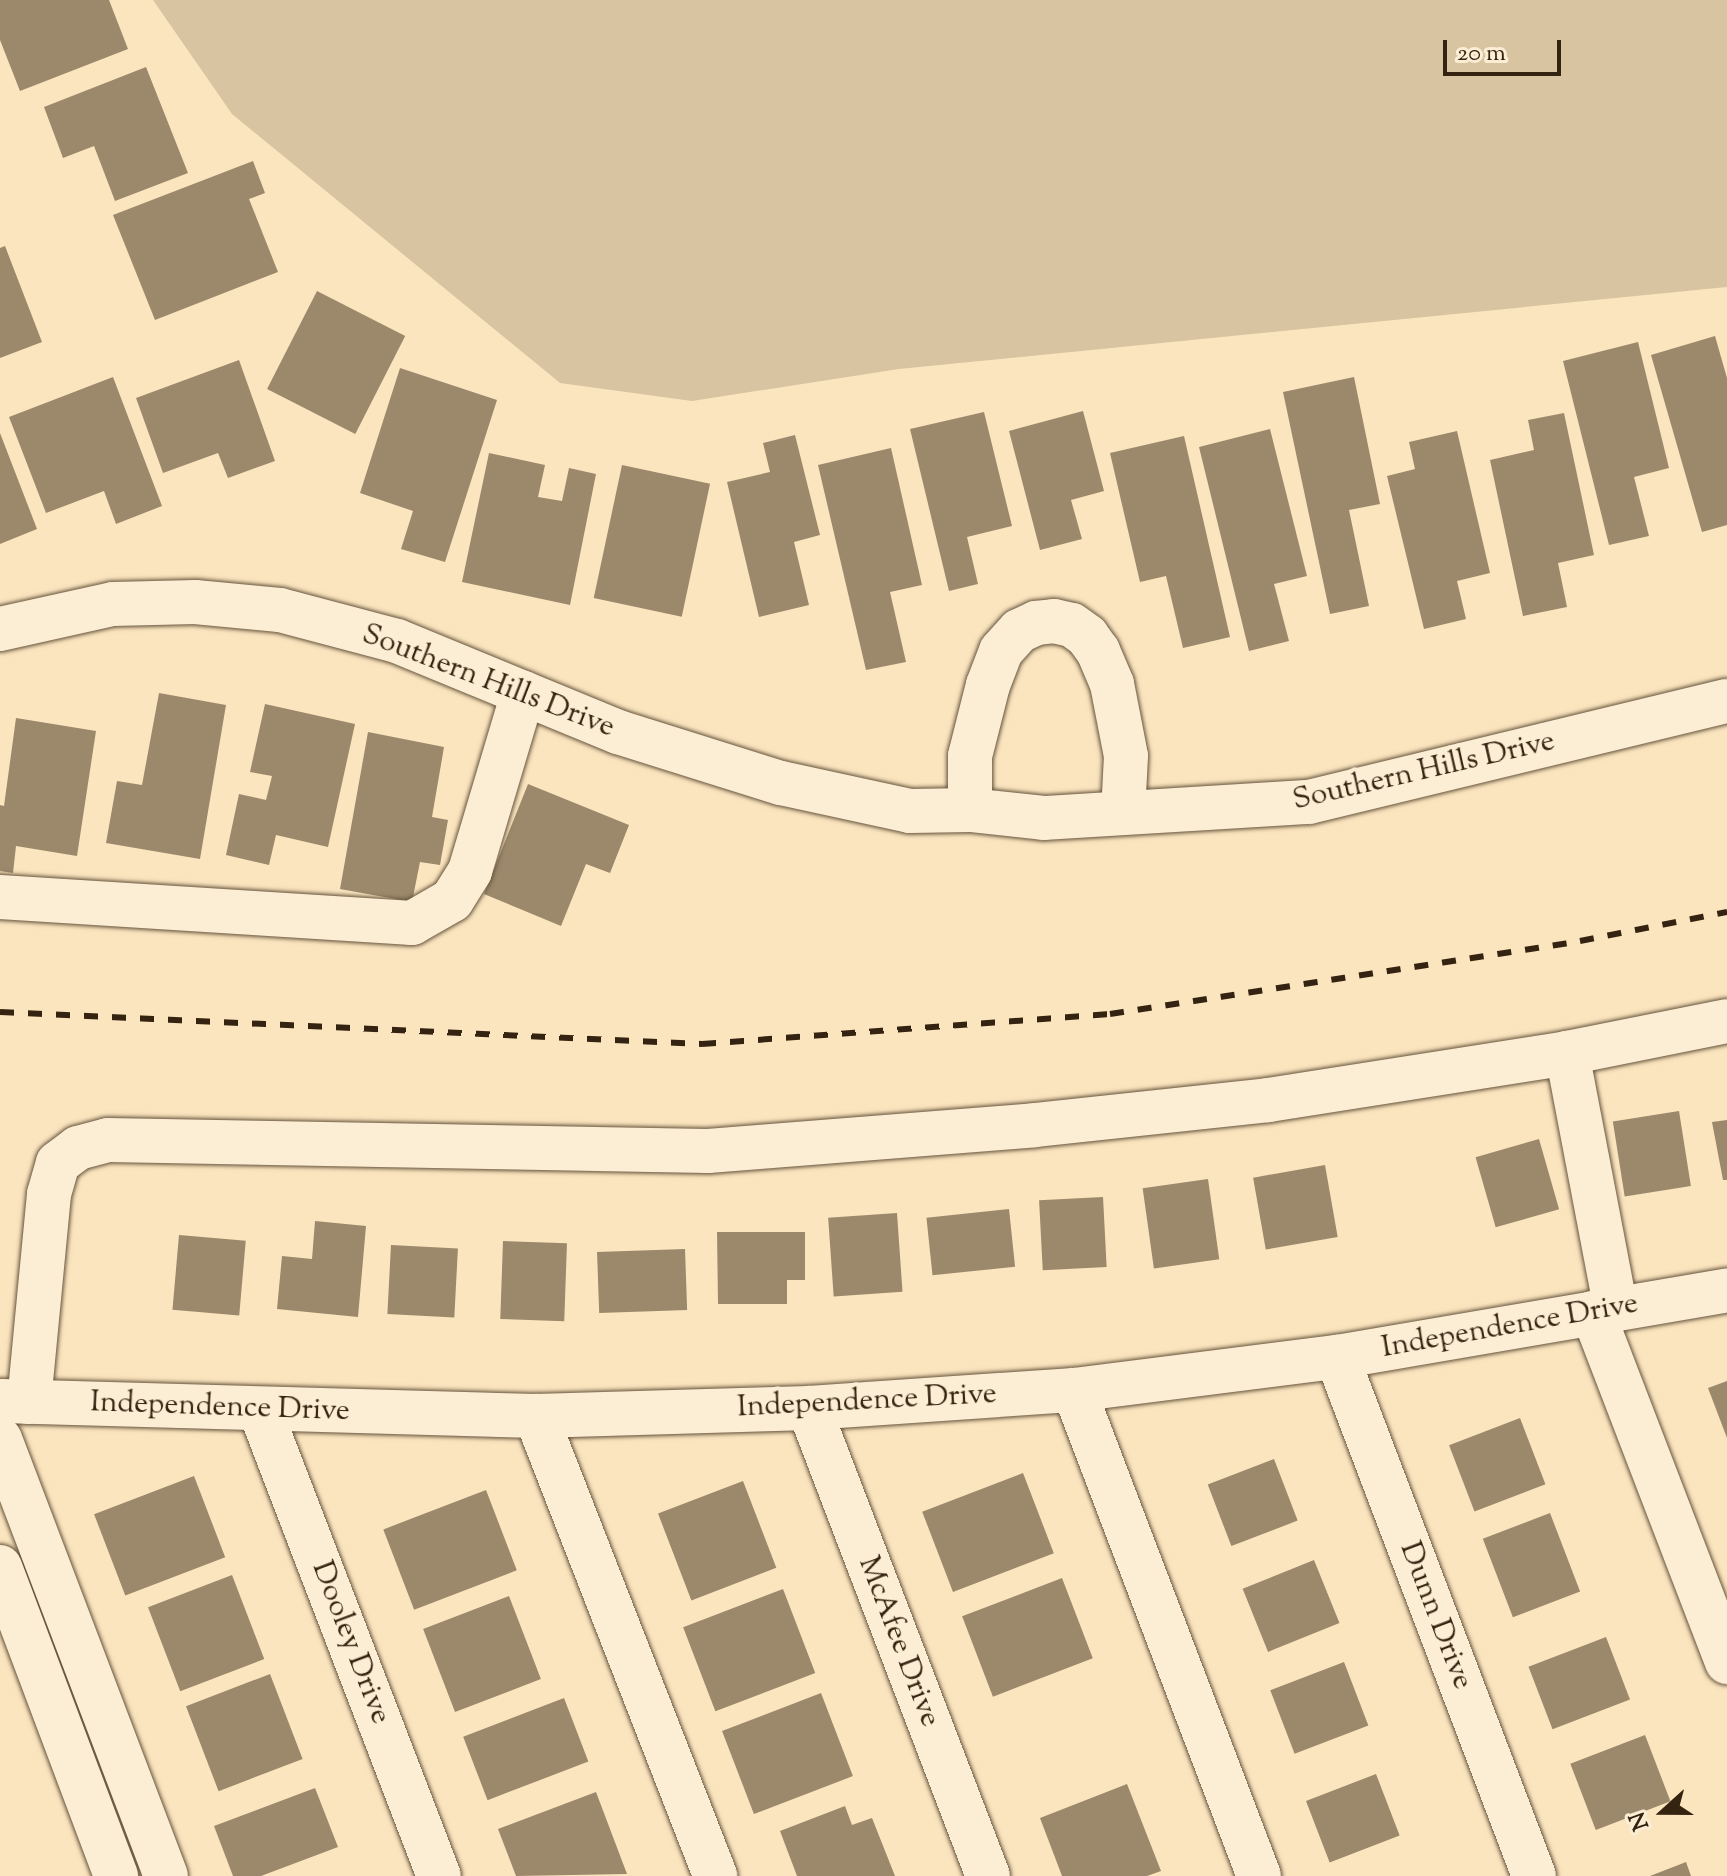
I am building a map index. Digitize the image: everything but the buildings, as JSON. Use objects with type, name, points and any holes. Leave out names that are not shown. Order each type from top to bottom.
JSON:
[{"type":"street","name":"Southern Hills Drive","points":[[0,629],[113,604],[195,602],[280,610],[397,641],[618,732],[781,783],[910,811],[970,810],[1044,818],[1309,802],[1725,696]]},
{"type":"street","points":[[970,810],[970,756],[988,685],[1001,651],[1019,631],[1036,623],[1054,621],[1072,625],[1087,636],[1098,651],[1112,684],[1126,756],[1123,813]]},
{"type":"street","points":[[0,897],[412,923],[452,900],[470,871],[523,693]]},
{"type":"street","points":[[14,1402],[49,1194],[58,1163],[78,1148],[108,1140],[708,1151],[1035,1125],[1268,1100],[1567,1053],[1727,1021]]},
{"type":"street","points":[[1567,1053],[1604,1311],[1727,1662]]},
{"type":"street","name":"Independence Drive","points":[[14,1402],[536,1416],[809,1408],[1074,1390],[1337,1357],[1727,1290]]},
{"type":"street","name":"Dunn Drive","points":[[1337,1357],[1534,1876]]},
{"type":"street","points":[[1074,1390],[1259,1876]]},
{"type":"street","name":"McAfee Drive","points":[[809,1408],[988,1876]]},
{"type":"street","name":"Dooley Drive","points":[[260,1410],[439,1876]]},
{"type":"street","points":[[536,1416],[715,1876]]},
{"type":"street","points":[[0,1439],[166,1876]]},
{"type":"street","points":[[0,1567],[116,1876]]},
{"type":"shaded area","points":[[153,0],[1727,0],[1727,287],[899,369],[692,401],[560,383],[232,114]]},
{"type":"railway","points":[[0,1012],[702,1044],[1110,1014],[1580,941],[1727,912]]}]
